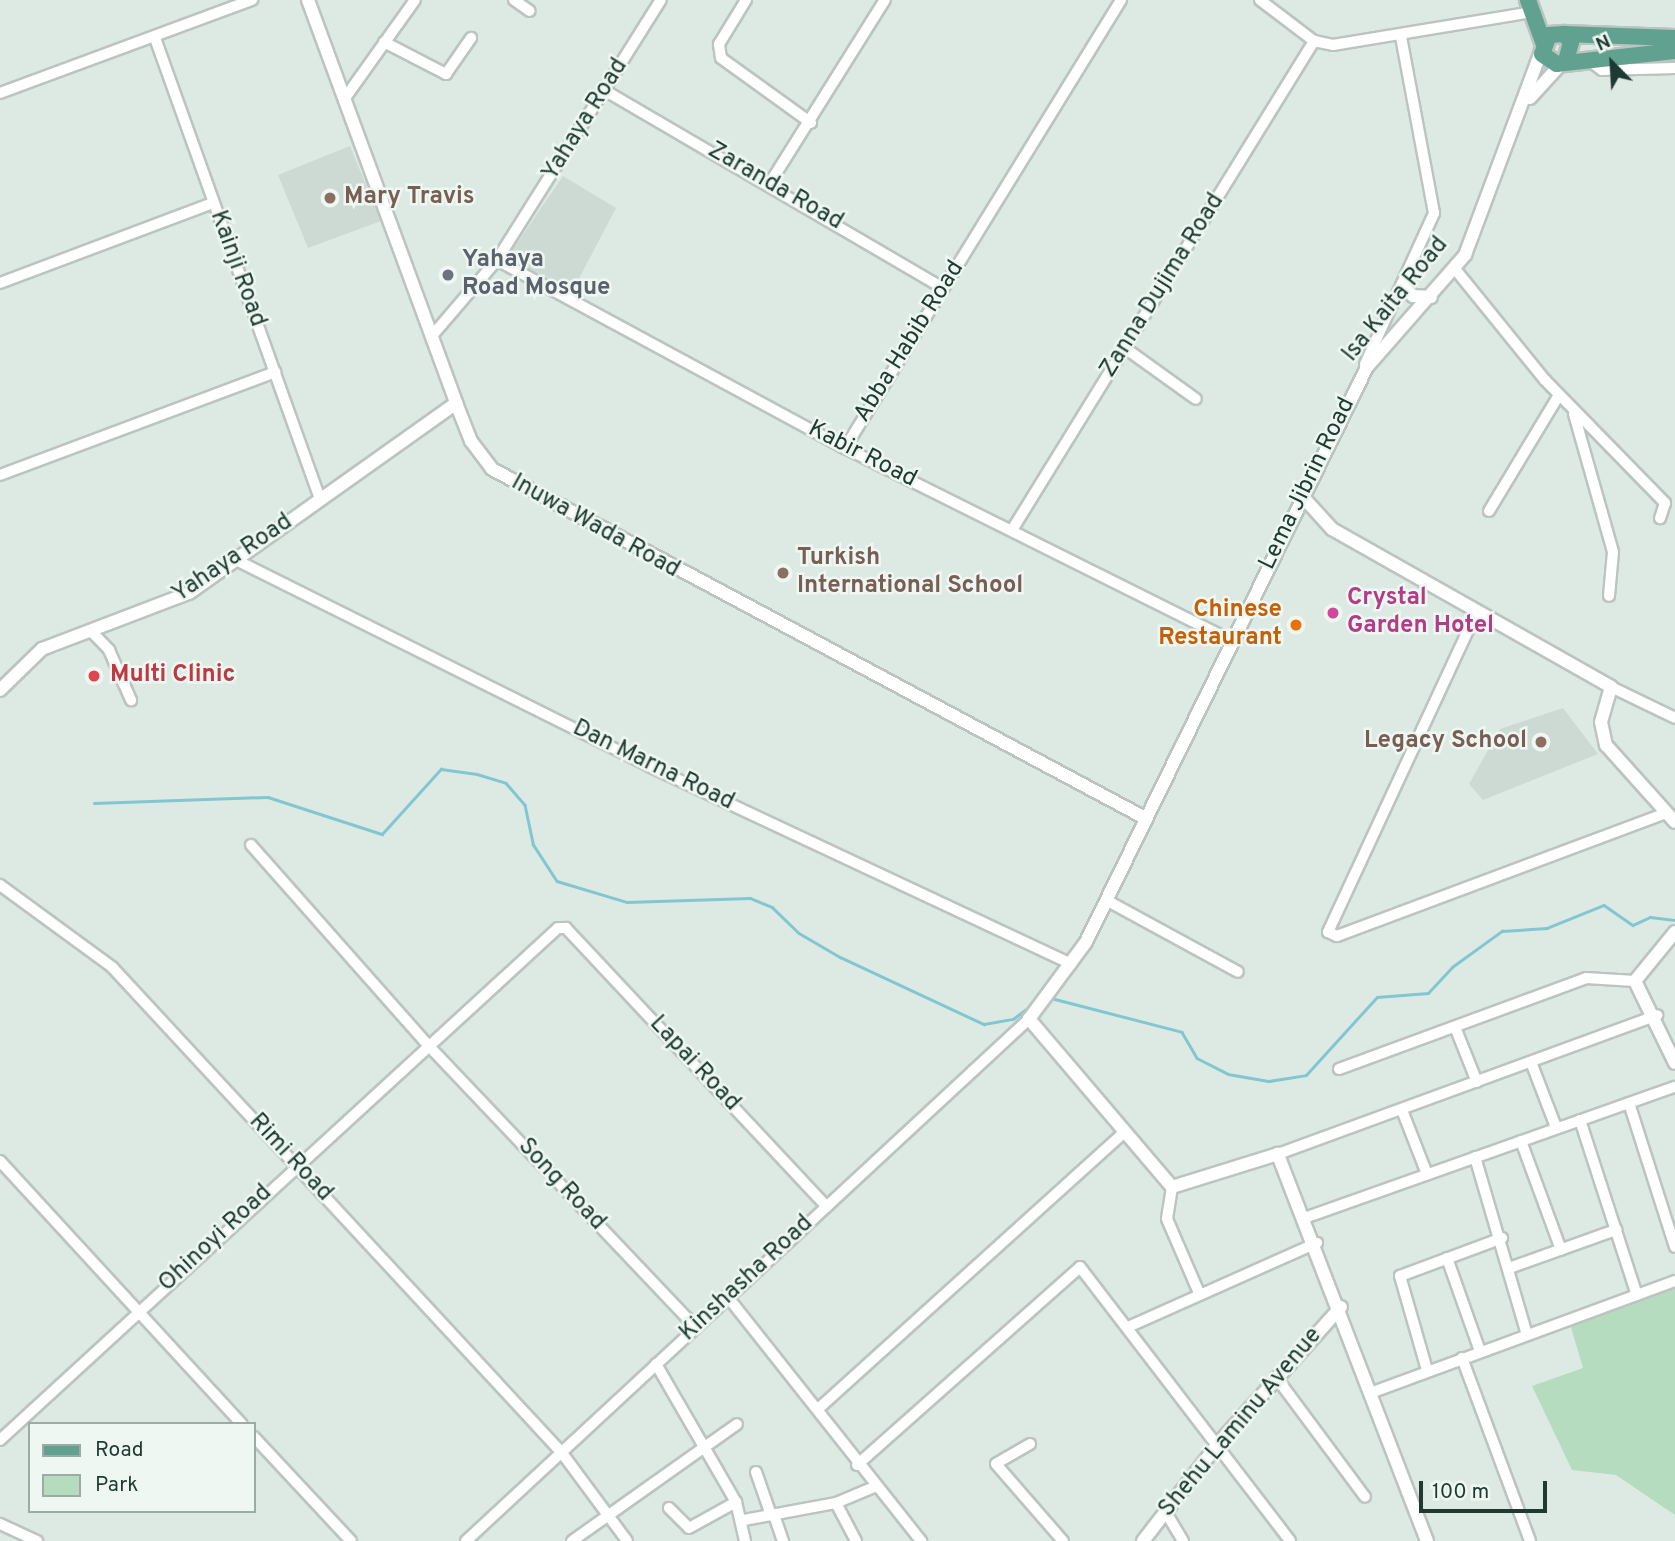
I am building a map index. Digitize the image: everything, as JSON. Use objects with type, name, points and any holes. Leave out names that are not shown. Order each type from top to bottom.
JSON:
[{"type":"main road","points":[[1533,4],[1573,47],[1564,62]]},
{"type":"main road","points":[[1533,4],[1548,61],[1564,62],[1584,57],[1675,51]]},
{"type":"main road","points":[[1542,46],[1562,34],[1675,38]]},
{"type":"street","points":[[0,93],[253,0]]},
{"type":"street","name":"Inuwa Wada Road","points":[[308,0],[431,337],[456,403],[478,450],[520,489],[1145,818]]},
{"type":"street","points":[[345,98],[415,0]]},
{"type":"street","points":[[514,0],[530,11]]},
{"type":"street","name":"Yahaya Road","points":[[431,337],[497,260],[661,0]]},
{"type":"street","points":[[746,0],[719,44],[721,58],[811,123]]},
{"type":"street","points":[[770,183],[811,123],[885,0]]},
{"type":"street","name":"Abba Habib Road","points":[[600,319],[845,448],[1121,0]]},
{"type":"street","points":[[1260,0],[1314,41],[1401,36],[1533,4]]},
{"type":"street","name":"Lema Jibrin Road","points":[[1029,1019],[1044,1004],[1071,964],[1106,900],[1303,496],[1403,286],[1434,213],[1401,36]]},
{"type":"street","name":"Kainji Road","points":[[155,38],[320,498]]},
{"type":"street","points":[[384,42],[446,74],[471,38]]},
{"type":"street","name":"Zanna Dujima Road","points":[[1012,530],[1314,41]]},
{"type":"street","name":"Isa Kaita Road","points":[[1344,408],[1384,344],[1455,269],[1527,101],[1542,46]]},
{"type":"street","points":[[1584,57],[1602,70],[1675,68]]},
{"type":"street","name":"Isa Kaita Road","points":[[1527,101],[1564,62]]},
{"type":"street","name":"Zaranda Road","points":[[604,90],[770,183],[943,288]]},
{"type":"street","points":[[0,283],[213,203]]},
{"type":"street","name":"Kabir Road","points":[[497,260],[845,448],[1232,641]]},
{"type":"street","points":[[1455,269],[1559,395],[1665,503],[1660,518]]},
{"type":"street","points":[[1403,286],[1413,296],[1431,297]]},
{"type":"street","points":[[1125,348],[1196,399]]},
{"type":"street","points":[[0,475],[275,372]]},
{"type":"street","points":[[1489,510],[1559,395]]},
{"type":"street","name":"Yahaya Road","points":[[0,690],[42,649],[170,604],[238,561],[320,498],[456,403]]},
{"type":"street","points":[[1573,410],[1613,552],[1609,596]]},
{"type":"street","points":[[1303,496],[1332,529],[1611,687],[1675,718]]},
{"type":"street","name":"Dan Marna Road","points":[[238,561],[651,766],[1071,964]]},
{"type":"street","points":[[1477,611],[1328,932],[1337,936],[1671,818],[1606,744],[1601,722],[1611,687]]},
{"type":"street","points":[[90,630],[109,650],[131,700]]},
{"type":"street","name":"Song Road","points":[[251,845],[427,1044],[694,1325]]},
{"type":"street","name":"Rimi Road","points":[[0,885],[112,967],[562,1452],[611,1515],[627,1541]]},
{"type":"street","points":[[1106,900],[1238,972]]},
{"type":"street","name":"Ohinoyi Road","points":[[0,1440],[427,1044],[558,928]]},
{"type":"street","name":"Lapai Road","points":[[558,928],[566,928],[827,1206]]},
{"type":"street","points":[[1635,981],[1675,932]]},
{"type":"street","points":[[1339,1069],[1586,978],[1635,981]]},
{"type":"street","points":[[1635,981],[1657,1014],[1675,1063]]},
{"type":"street","points":[[1172,1186],[1402,1111],[1657,1014]]},
{"type":"street","points":[[1029,1019],[1172,1186],[1167,1219],[1199,1293]]},
{"type":"street","name":"Kinshasha Road","points":[[466,1541],[656,1364],[694,1325],[1029,1019]]},
{"type":"street","points":[[1455,1027],[1477,1082]]},
{"type":"street","points":[[1531,1062],[1556,1127]]},
{"type":"street","points":[[1307,1217],[1675,1087]]},
{"type":"street","points":[[1629,1103],[1675,1247]]},
{"type":"street","points":[[1402,1111],[1427,1174]]},
{"type":"street","points":[[1580,1120],[1637,1294]]},
{"type":"street","points":[[818,1409],[1125,1132]]},
{"type":"street","points":[[1521,1141],[1561,1250]]},
{"type":"street","points":[[1278,1153],[1317,1243],[1427,1541]]},
{"type":"street","points":[[1475,1157],[1502,1238],[1527,1335]]},
{"type":"street","points":[[0,1161],[240,1422]]},
{"type":"street","points":[[1509,1268],[1616,1230]]},
{"type":"street","points":[[1427,1370],[1400,1276],[1502,1238]]},
{"type":"street","points":[[1128,1327],[1199,1293],[1317,1243]]},
{"type":"street","points":[[1447,1258],[1480,1351]]},
{"type":"street","points":[[857,1465],[1080,1267],[1290,1541]]},
{"type":"street","points":[[1373,1392],[1675,1281]]},
{"type":"street","points":[[727,1296],[818,1409],[874,1487],[921,1541]]},
{"type":"street","name":"Shehu Laminu Avenue","points":[[1143,1541],[1218,1444],[1341,1307]]},
{"type":"street","points":[[1462,1358],[1530,1541]]},
{"type":"street","points":[[656,1364],[736,1502],[744,1520],[745,1541]]},
{"type":"street","points":[[1276,1377],[1365,1497]]},
{"type":"street","points":[[572,1541],[737,1423]]},
{"type":"street","points":[[256,1439],[351,1541]]},
{"type":"street","points":[[1030,1444],[996,1464],[1063,1541]]},
{"type":"street","points":[[756,1472],[783,1541]]},
{"type":"street","points":[[744,1520],[836,1503],[874,1487]]},
{"type":"street","points":[[669,1508],[689,1528],[736,1502]]},
{"type":"street","points":[[836,1503],[856,1541]]},
{"type":"street","points":[[1165,1511],[1183,1541]]},
{"type":"street","points":[[0,1524],[37,1541]]},
{"type":"shaded area","name":"Mary Travis","points":[[350,146],[381,221],[308,248],[278,175]]},
{"type":"shaded area","points":[[563,176],[616,208],[573,290],[507,258]]},
{"type":"shaded area","name":"Legacy School","points":[[1563,708],[1598,754],[1483,800],[1469,784],[1500,729]]},
{"type":"green space","points":[[1675,1287],[1675,1515],[1616,1475],[1572,1470],[1532,1386],[1583,1368],[1570,1324]]},
{"type":"waterway","points":[[94,803],[268,797],[382,834],[441,769],[477,774],[506,783],[525,805],[533,844],[557,881],[627,902],[750,898],[772,907],[799,933],[840,957],[984,1024],[1013,1019],[1033,1004]]},
{"type":"waterway","points":[[1051,998],[1182,1032],[1197,1058],[1228,1074],[1269,1081],[1306,1075],[1377,997],[1428,993],[1452,967],[1502,931],[1547,928],[1604,905],[1633,925],[1650,917],[1675,920]]},
{"type":"place","name":"Mary Travis","points":[[330,198]]},
{"type":"place","name":"Yahaya Road Mosque","points":[[448,275]]},
{"type":"place","name":"Turkish International School","points":[[783,573]]},
{"type":"place","name":"Crystal Garden Hotel","points":[[1333,613]]},
{"type":"place","name":"Chinese Restaurant","points":[[1296,625]]},
{"type":"place","name":"Multi Clinic","points":[[94,676]]},
{"type":"place","name":"Legacy School","points":[[1541,742]]}]
